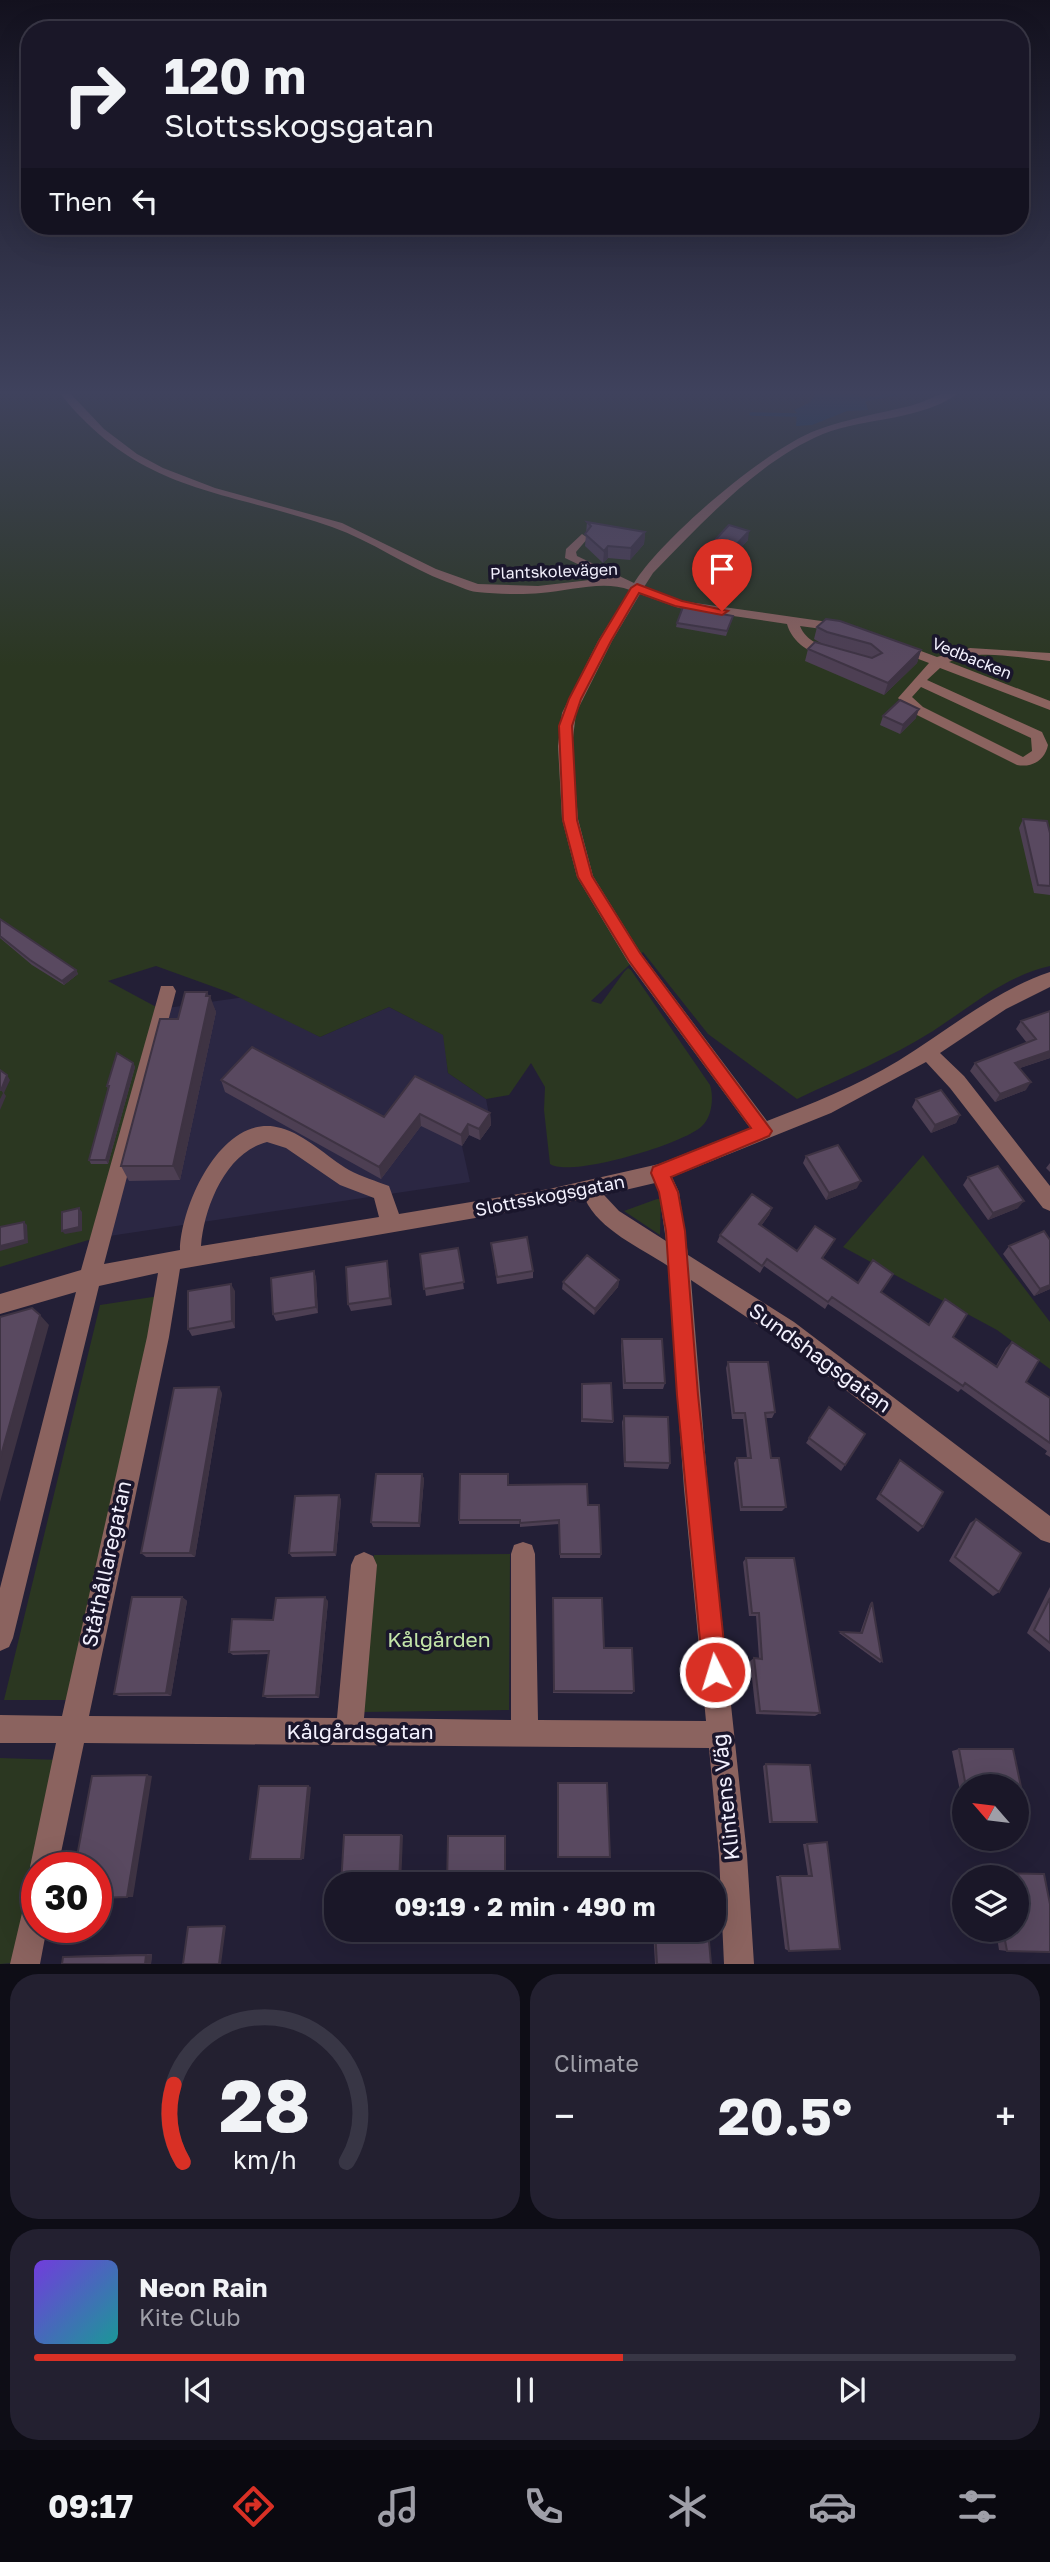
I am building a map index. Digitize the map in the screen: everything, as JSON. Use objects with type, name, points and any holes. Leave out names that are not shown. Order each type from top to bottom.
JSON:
[{"type":"street","name":"Plantskolevägen","points":[[192,483],[338,525],[432,572],[488,590],[522,591],[617,581],[637,588]]},
{"type":"street","points":[[740,483],[707,510],[660,557],[637,588],[587,673],[566,726],[570,820],[585,877],[634,957],[763,1131]]},
{"type":"street","points":[[582,538],[570,552],[571,558],[617,578],[617,581]]},
{"type":"street","points":[[637,588],[679,604],[854,631]]},
{"type":"street","points":[[793,620],[795,634],[802,640],[844,656]]},
{"type":"street","name":"Vedbacken","points":[[888,643],[1050,706]]},
{"type":"street","points":[[920,682],[1037,734],[1041,744],[1040,751],[1031,760],[1022,762],[918,710],[905,698],[920,682],[947,657],[967,653],[1050,657]]},
{"type":"street","name":"Slottsskogsgatan","points":[[0,1304],[92,1277],[591,1189],[660,1173],[824,1107],[928,1052],[1000,1004],[1050,979]]},
{"type":"street","points":[[0,1638],[116,1175],[167,991]]},
{"type":"street","points":[[928,1052],[957,1082],[1050,1202]]},
{"type":"street","name":"Ståthållaregatan","points":[[47,1852],[158,1337],[205,1191],[243,1141],[257,1133],[282,1135],[343,1177],[382,1192],[392,1225]]},
{"type":"street","name":"Klintens Väg","points":[[660,1173],[669,1192],[676,1231],[676,1259],[733,1855],[739,1964]]},
{"type":"street","name":"Sundshagsgatan","points":[[591,1189],[597,1203],[612,1218],[786,1330],[1050,1531]]},
{"type":"street","points":[[523,1554],[525,1734]]},
{"type":"street","points":[[349,1731],[364,1565]]},
{"type":"street","name":"Kålgårdsgatan","points":[[0,1729],[720,1735]]},
{"type":"street","points":[[25,1964],[29,1943]]},
{"type":"shaded area","points":[[245,997],[320,1037],[389,1007],[444,1035],[448,1073],[486,1099],[491,1125],[480,1140],[469,1135],[462,1146],[470,1182],[96,1238],[160,1009]]},
{"type":"green space","points":[[0,483],[1050,483],[1050,966],[1018,977],[917,1041],[797,1099],[708,1034],[643,952],[591,1001],[601,1004],[624,972],[628,968],[631,970],[710,1085],[710,1112],[702,1126],[673,1142],[602,1163],[562,1167],[550,1164],[544,1110],[545,1087],[531,1063],[509,1095],[486,1099],[448,1073],[443,1035],[389,1007],[320,1037],[228,992],[156,966],[108,981],[160,1009],[95,1238],[0,1267]]},
{"type":"green space","points":[[923,1155],[1050,1322],[1050,1369],[997,1330],[843,1247]]},
{"type":"green space","points":[[657,1199],[661,1199],[660,1235],[624,1211]]},
{"type":"green space","points":[[159,1296],[68,1700],[4,1700],[100,1305]]},
{"type":"green space","name":"Kålgården","points":[[510,1554],[509,1710],[363,1712],[374,1555]]},
{"type":"green space","points":[[0,1758],[60,1760],[36,1852],[21,1852],[21,1924],[13,1963],[0,1964]]},
{"type":"building","points":[[587,522],[645,532],[631,548],[608,546],[604,551],[585,534],[591,526]]},
{"type":"building","points":[[729,525],[749,531],[735,546],[715,540]]},
{"type":"building","points":[[683,607],[733,616],[727,631],[677,623]]},
{"type":"building","points":[[826,619],[840,621],[921,650],[888,683],[808,649],[815,642],[872,658],[882,653],[871,644],[817,627]]},
{"type":"building","points":[[900,700],[919,709],[903,725],[883,716]]},
{"type":"building","points":[[1023,819],[1047,821],[1050,833],[1050,886],[1038,885]]},
{"type":"building","points":[[0,919],[76,970],[62,981],[30,960],[0,936]]},
{"type":"building","points":[[185,992],[207,992],[206,996],[210,996],[173,1166],[121,1166],[160,1019],[178,1019]]},
{"type":"building","points":[[1050,1011],[1050,1051],[1015,1063],[1031,1082],[1000,1094],[975,1063],[1036,1039],[1021,1021]]},
{"type":"building","points":[[252,1047],[384,1117],[415,1076],[490,1113],[479,1129],[468,1124],[461,1135],[420,1114],[379,1167],[221,1080]]},
{"type":"building","points":[[117,1053],[133,1063],[106,1160],[89,1160],[107,1086]]},
{"type":"building","points":[[0,1070],[7,1075],[1,1090],[0,1090]]},
{"type":"building","points":[[941,1090],[960,1115],[935,1125],[916,1099]]},
{"type":"building","points":[[838,1145],[861,1181],[829,1193],[806,1156]]},
{"type":"building","points":[[998,1166],[1024,1201],[993,1213],[968,1177]]},
{"type":"building","points":[[752,1194],[772,1208],[759,1224],[797,1251],[815,1226],[835,1239],[822,1258],[858,1283],[873,1260],[893,1274],[881,1292],[929,1325],[945,1299],[967,1314],[953,1337],[997,1367],[1012,1342],[1039,1360],[1026,1382],[1050,1398],[1050,1443],[965,1383],[963,1386],[832,1297],[828,1302],[767,1259],[762,1266],[720,1235]]},
{"type":"building","points":[[79,1208],[79,1227],[62,1231],[62,1212]]},
{"type":"building","points":[[24,1222],[25,1240],[0,1246],[0,1227]]},
{"type":"building","points":[[1044,1231],[1050,1240],[1050,1285],[1040,1289],[1009,1246]]},
{"type":"building","points":[[527,1237],[533,1271],[497,1277],[491,1243]]},
{"type":"building","points":[[458,1248],[464,1282],[424,1289],[420,1254]]},
{"type":"building","points":[[587,1255],[619,1280],[595,1309],[563,1282]]},
{"type":"building","points":[[387,1261],[390,1298],[348,1304],[346,1267]]},
{"type":"building","points":[[314,1271],[316,1307],[273,1314],[271,1278]]},
{"type":"building","points":[[231,1284],[232,1321],[188,1329],[188,1291]]},
{"type":"building","points":[[32,1308],[40,1315],[0,1459],[0,1317]]},
{"type":"building","points":[[622,1339],[662,1339],[665,1383],[625,1383]]},
{"type":"building","points":[[728,1362],[768,1362],[775,1412],[765,1413],[771,1458],[779,1458],[786,1507],[742,1507],[737,1458],[751,1458],[745,1413],[734,1413]]},
{"type":"building","points":[[611,1383],[613,1421],[582,1419],[582,1384]]},
{"type":"building","points":[[219,1387],[190,1553],[141,1553],[174,1388]]},
{"type":"building","points":[[829,1407],[865,1434],[845,1465],[809,1438]]},
{"type":"building","points":[[624,1416],[668,1417],[670,1463],[625,1462]]},
{"type":"building","points":[[900,1460],[943,1492],[923,1527],[880,1494]]},
{"type":"building","points":[[376,1474],[422,1474],[419,1523],[371,1522]]},
{"type":"building","points":[[460,1474],[508,1474],[508,1485],[587,1484],[588,1505],[599,1505],[601,1554],[560,1554],[559,1520],[520,1523],[520,1520],[459,1520]]},
{"type":"building","points":[[339,1495],[334,1552],[289,1553],[295,1496]]},
{"type":"building","points":[[976,1519],[1021,1553],[999,1592],[955,1557]]},
{"type":"building","points":[[746,1558],[794,1558],[820,1713],[760,1711],[754,1658],[762,1659],[759,1613],[752,1613]]},
{"type":"building","points":[[132,1597],[182,1597],[166,1693],[114,1694]]},
{"type":"building","points":[[325,1597],[316,1695],[263,1696],[269,1651],[229,1652],[232,1619],[273,1620],[276,1598]]},
{"type":"building","points":[[553,1598],[602,1598],[604,1648],[632,1648],[634,1691],[554,1691]]},
{"type":"building","points":[[1050,1598],[1050,1643],[1034,1630]]},
{"type":"building","points":[[872,1602],[882,1661],[841,1632],[862,1633]]},
{"type":"building","points":[[959,1749],[1013,1749],[1018,1774],[964,1774]]},
{"type":"building","points":[[766,1764],[810,1765],[817,1822],[772,1822]]},
{"type":"building","points":[[147,1775],[127,1897],[112,1897],[112,1852],[78,1852],[92,1776]]},
{"type":"building","points":[[558,1783],[607,1783],[610,1857],[558,1857]]},
{"type":"building","points":[[259,1786],[308,1786],[301,1859],[250,1859]]},
{"type":"building","points":[[344,1835],[401,1835],[400,1872],[342,1872]]},
{"type":"building","points":[[448,1836],[505,1836],[505,1872],[447,1872]]},
{"type":"building","points":[[827,1842],[840,1949],[789,1951],[780,1876],[812,1876],[807,1844]]},
{"type":"building","points":[[1029,1874],[1044,1874],[1050,1904],[1050,1952],[1007,1951],[1005,1942],[1029,1942]]},
{"type":"building","points":[[224,1926],[219,1964],[183,1964],[188,1927]]},
{"type":"building","points":[[656,1942],[709,1942],[711,1964],[657,1964]]},
{"type":"building","points":[[146,1955],[145,1964],[62,1964],[63,1957]]},
{"type":"route","points":[[715,1672],[696,1489],[676,1259],[676,1231],[669,1192],[660,1173],[763,1131],[634,957],[585,877],[570,820],[565,746],[566,726],[575,699],[587,673],[637,588],[679,604],[722,611]]}]
